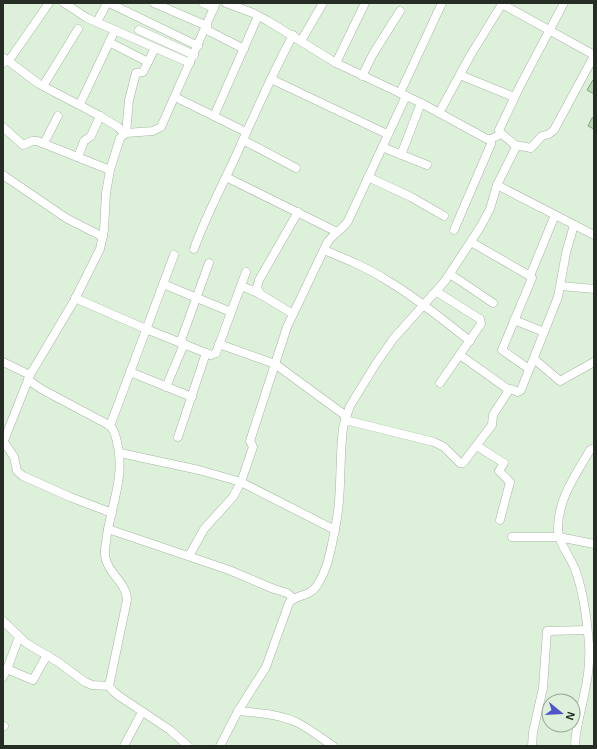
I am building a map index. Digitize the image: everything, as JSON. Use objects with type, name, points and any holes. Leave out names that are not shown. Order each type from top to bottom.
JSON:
[{"type":"street","points":[[4,60],[10,59],[49,3]]},
{"type":"street","points":[[64,3],[84,16],[190,63]]},
{"type":"street","points":[[97,22],[108,3],[198,46]]},
{"type":"street","points":[[154,3],[206,28],[244,49]]},
{"type":"street","points":[[4,60],[43,86],[80,104],[118,127],[125,133],[153,131],[159,129],[163,125],[215,6],[203,3]]},
{"type":"street","points":[[226,3],[258,16],[293,35],[336,63],[421,103],[491,139]]},
{"type":"street","points":[[301,41],[323,3]]},
{"type":"street","points":[[336,63],[365,3]]},
{"type":"street","points":[[189,556],[201,534],[228,503],[241,482],[253,448],[250,441],[287,327],[330,239],[348,221],[382,147],[442,3]]},
{"type":"street","points":[[439,113],[480,39],[502,4],[549,30],[594,55],[591,67],[554,130],[549,134],[542,136],[530,148],[515,145],[501,134],[499,130],[514,97],[549,30],[564,3]]},
{"type":"street","points":[[362,76],[373,54],[400,11]]},
{"type":"street","points":[[214,116],[258,16]]},
{"type":"street","points":[[43,86],[78,29]]},
{"type":"street","points":[[80,104],[115,30]]},
{"type":"street","points":[[139,30],[194,55]]},
{"type":"street","points":[[194,249],[201,228],[243,140],[270,78],[293,35]]},
{"type":"street","points":[[109,42],[148,62]]},
{"type":"street","points":[[112,513],[70,497],[23,476],[17,471],[14,457],[3,443],[29,378],[75,298],[100,250],[103,237],[106,193],[110,170],[120,138],[125,133],[129,100],[136,73],[142,73],[155,48]]},
{"type":"street","points":[[460,74],[514,97]]},
{"type":"street","points":[[270,78],[387,134]]},
{"type":"street","points":[[175,98],[246,132]]},
{"type":"street","points":[[401,154],[421,103]]},
{"type":"street","points":[[44,143],[58,116]]},
{"type":"street","points":[[78,157],[84,141],[92,135],[100,116]]},
{"type":"street","points":[[3,127],[23,144],[34,140],[110,170]]},
{"type":"street","points":[[491,139],[501,134]]},
{"type":"street","points":[[454,230],[491,139]]},
{"type":"street","points":[[243,140],[296,168]]},
{"type":"street","points":[[220,746],[238,711],[266,667],[289,603],[293,598],[310,593],[317,586],[327,563],[335,530],[339,502],[342,437],[345,418],[354,399],[385,350],[437,292],[471,242],[490,209],[497,185],[515,149],[515,145]]},
{"type":"street","points":[[382,147],[427,166]]},
{"type":"street","points":[[3,176],[66,218],[103,237]]},
{"type":"street","points":[[226,176],[337,232]]},
{"type":"street","points":[[368,177],[411,197],[444,216]]},
{"type":"street","points":[[497,185],[594,235]]},
{"type":"street","points":[[260,294],[257,287],[259,280],[298,212]]},
{"type":"street","points":[[530,276],[555,215]]},
{"type":"street","points":[[460,355],[509,390],[512,389],[519,391],[534,359],[560,286],[566,253],[574,225]]},
{"type":"street","points":[[471,242],[532,278],[532,282],[502,350],[529,369]]},
{"type":"street","points":[[324,250],[388,281],[425,306],[470,341]]},
{"type":"street","points":[[110,426],[174,254]]},
{"type":"street","points":[[166,386],[209,263]]},
{"type":"street","points":[[75,298],[146,329],[214,355],[246,272]]},
{"type":"street","points":[[450,274],[493,303]]},
{"type":"street","points":[[163,284],[231,312]]},
{"type":"street","points":[[241,286],[260,294],[294,314]]},
{"type":"street","points":[[560,286],[594,289]]},
{"type":"street","points":[[437,292],[481,320],[481,324],[470,341],[440,383]]},
{"type":"street","points":[[514,320],[544,332]]},
{"type":"street","points":[[219,344],[275,364],[345,418],[434,442],[444,447],[462,464],[492,425],[493,416],[509,390]]},
{"type":"street","points":[[178,437],[206,353]]},
{"type":"street","points":[[534,359],[560,381],[594,362]]},
{"type":"street","points":[[3,362],[29,378],[43,390],[110,426],[115,432],[120,453],[120,476],[105,543],[106,562],[122,585],[127,600],[110,686],[113,692],[165,726],[188,746]]},
{"type":"street","points":[[130,372],[192,397]]},
{"type":"street","points":[[477,446],[504,463],[499,471],[510,482],[500,520]]},
{"type":"street","points":[[575,746],[575,734],[584,695],[589,645],[584,604],[578,578],[559,537],[559,519],[566,492],[590,450],[594,448]]},
{"type":"street","points":[[120,453],[199,470],[241,482],[335,530]]},
{"type":"street","points":[[108,529],[239,574],[287,593],[293,598]]},
{"type":"street","points":[[512,537],[559,537],[594,544]]},
{"type":"street","points":[[3,621],[19,637],[88,684],[110,686]]},
{"type":"street","points":[[532,746],[533,732],[543,688],[547,631],[587,630]]},
{"type":"street","points":[[19,637],[5,673],[33,680],[47,655]]},
{"type":"street","points":[[238,711],[256,712],[292,720],[333,746]]},
{"type":"street","points":[[124,746],[142,712]]},
{"type":"building","points":[[594,80],[594,94],[587,90]]},
{"type":"building","points":[[592,118],[594,118],[594,129],[588,126]]}]
